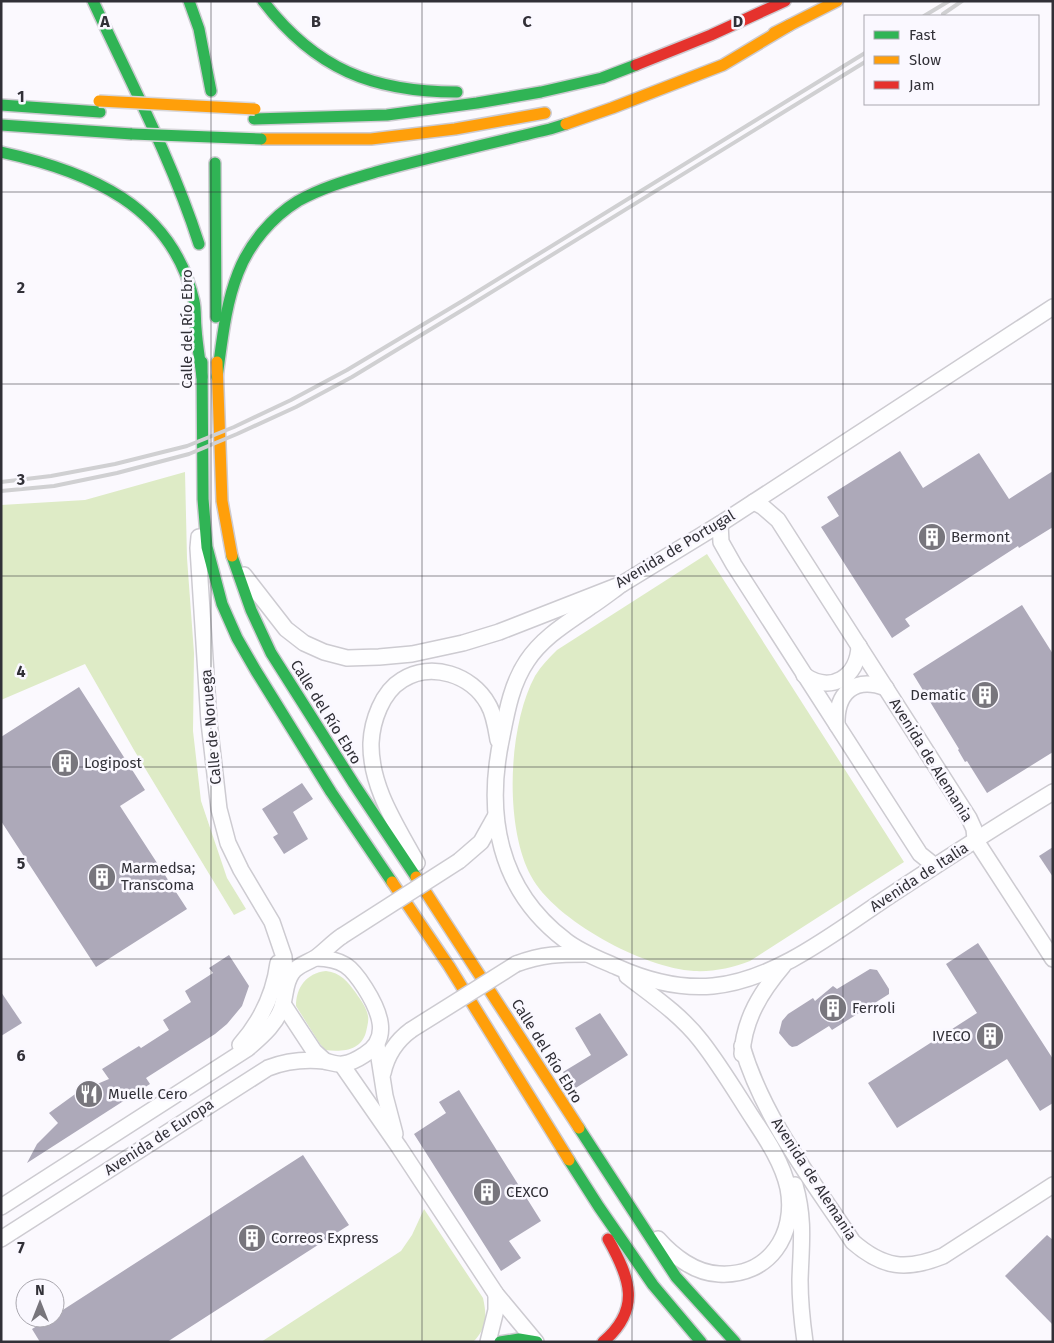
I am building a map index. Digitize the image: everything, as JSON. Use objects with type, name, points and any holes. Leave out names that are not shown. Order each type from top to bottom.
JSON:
[{"type":"main road","points":[[93,1],[133,89]]},
{"type":"main road","points":[[102,1],[133,89]]},
{"type":"main road","points":[[189,1],[199,29],[211,91]]},
{"type":"main road","points":[[263,1],[303,45],[336,66],[376,83],[424,92],[471,92],[547,79]]},
{"type":"main road","points":[[1,105],[99,106],[255,114],[387,115],[478,103],[541,92],[602,78],[712,35],[786,1]]},
{"type":"main road","points":[[217,377],[228,303],[238,272],[251,247],[266,229],[297,202],[326,187],[398,166],[550,129],[612,108],[723,65],[837,1]]},
{"type":"main road","points":[[624,91],[720,57],[790,26]]},
{"type":"main road","points":[[608,64],[712,35]]},
{"type":"main road","name":"Calle del Río Ebro","points":[[133,89],[178,186],[202,252],[211,284],[216,321],[222,501],[232,557],[251,610],[272,653],[354,784],[468,956],[621,1194],[676,1276],[735,1342]]},
{"type":"main road","points":[[1,95],[99,106]]},
{"type":"main road","points":[[1,125],[132,134],[261,139],[371,139],[456,129],[555,111]]},
{"type":"main road","points":[[1,152],[50,164],[78,174],[104,187],[129,204],[161,231],[184,271],[194,302],[202,377]]},
{"type":"main road","points":[[214,163],[216,321]]},
{"type":"main road","name":"Calle del Río Ebro","points":[[204,299],[202,377],[203,499],[207,547],[222,604],[237,638],[326,784],[449,966],[534,1105],[599,1206],[648,1277],[700,1342]]},
{"type":"main road","points":[[534,1105],[616,1254],[627,1280],[628,1300],[626,1312],[614,1331],[603,1342]]},
{"type":"main road","points":[[500,1342],[519,1339],[536,1342]]},
{"type":"street","name":"Avenida de Portugal","points":[[232,557],[251,586],[286,629],[304,643],[324,652],[347,658],[379,657],[412,654],[464,643],[499,632],[622,584],[720,524],[1053,307]]},
{"type":"street","name":"Calle de Noruega","points":[[203,499],[198,548],[209,722],[220,808],[228,843],[272,922],[284,957],[286,985]]},
{"type":"street","name":"Avenida de Alemania","points":[[754,502],[778,520],[969,818],[975,840],[1053,959]]},
{"type":"street","points":[[720,524],[722,542],[726,553],[920,854],[935,866]]},
{"type":"street","points":[[622,584],[564,624],[534,651],[514,689],[499,749],[495,792],[495,817],[504,857],[514,881],[528,903],[545,923],[565,940],[587,954],[639,976],[666,982],[711,986],[746,979],[786,963]]},
{"type":"street","points":[[804,675],[811,680],[827,684],[842,680],[856,663],[859,646]]},
{"type":"street","points":[[468,956],[384,804],[372,757],[371,743],[378,712],[390,690],[402,680],[417,674],[434,671],[460,678],[480,692],[488,704],[493,717],[499,749]]},
{"type":"street","name":"Avenida de Alemania","points":[[837,725],[839,702],[850,689],[865,684],[886,688]]},
{"type":"street","name":"Avenida de Italia","points":[[786,963],[975,840],[1053,792]]},
{"type":"street","points":[[316,958],[342,936],[459,860],[481,842],[495,817]]},
{"type":"street","name":"Calle de Noruega","points":[[210,1073],[236,1050],[252,1031],[268,1003],[276,979],[279,942]]},
{"type":"street","points":[[382,1077],[385,1065],[400,1038],[516,964],[535,957],[555,954],[587,954]]},
{"type":"street","points":[[399,1147],[382,1077],[377,1044],[381,1033],[377,1012],[354,971],[342,962],[328,958],[316,958],[303,963],[292,972],[286,985],[283,1004],[314,1051],[326,1061],[342,1065],[356,1060],[377,1044],[412,1030]]},
{"type":"street","points":[[786,963],[764,989],[752,1010],[742,1046],[742,1063],[745,1082],[754,1105],[783,1155],[793,1178],[800,1202],[803,1229],[800,1280],[801,1312],[805,1342]]},
{"type":"street","points":[[616,967],[681,1020],[701,1040],[776,1157],[788,1188],[789,1215],[782,1241],[771,1256],[756,1268],[736,1273],[718,1274],[701,1270],[684,1262],[665,1247],[621,1194]]},
{"type":"street","name":"Avenida de Europa","points":[[1,1207],[247,1049],[264,1034],[279,1014],[283,1004]]},
{"type":"street","name":"Avenida de Alemania","points":[[742,1046],[749,1069],[779,1129],[853,1242],[866,1253],[880,1260],[903,1266],[923,1264],[943,1256],[1053,1185]]},
{"type":"street","name":"Avenida de Europa","points":[[1,1238],[268,1068],[283,1062],[300,1060],[326,1061]]},
{"type":"street","points":[[342,1065],[399,1147],[496,1294],[536,1342]]},
{"type":"street","points":[[488,1342],[496,1310],[496,1294]]},
{"type":"green space","points":[[185,472],[187,558],[194,653],[193,731],[201,801],[227,878],[246,909],[234,915],[134,750],[85,664],[1,700],[1,505],[85,500]]},
{"type":"green space","points":[[707,554],[904,862],[750,961],[722,969],[694,971],[674,968],[651,961],[603,939],[580,925],[543,893],[531,876],[522,855],[516,831],[513,804],[513,776],[519,721],[535,676],[545,662],[557,650]]},
{"type":"green space","points":[[326,971],[336,974],[347,981],[367,1013],[368,1022],[364,1038],[355,1047],[350,1049],[338,1051],[325,1050],[296,1006],[298,993],[304,982],[319,972]]},
{"type":"green space","points":[[424,1209],[483,1298],[485,1322],[478,1337],[473,1342],[261,1342],[401,1251],[412,1235]]},
{"type":"building","name":"Bermont","points":[[900,451],[923,488],[979,453],[1009,499],[1053,471],[1053,527],[1019,548],[1018,546],[905,619],[910,626],[892,638],[821,527],[839,516],[827,497]]},
{"type":"building","name":"Dematic","points":[[1022,605],[1053,654],[1053,752],[987,793],[967,761],[965,762],[913,674]]},
{"type":"building","points":[[79,687],[145,790],[120,806],[187,909],[96,967],[1,821],[1,737]]},
{"type":"building","points":[[302,783],[313,799],[293,812],[308,839],[284,854],[273,837],[278,834],[262,809]]},
{"type":"building","points":[[1053,847],[1053,877],[1039,856]]},
{"type":"building","name":"IVECO","points":[[978,943],[1053,1059],[1053,1103],[1040,1111],[1007,1059],[897,1128],[868,1083],[977,1013],[946,964]]},
{"type":"building","points":[[229,955],[249,986],[242,1006],[227,1024],[215,1034],[146,1078],[150,1084],[27,1163],[37,1144],[58,1123],[49,1113],[78,1092],[109,1079],[102,1069],[169,1030],[163,1020],[191,1002],[185,991],[213,973],[209,968]]},
{"type":"building","name":"Ferroli","points":[[870,969],[877,970],[889,989],[889,994],[832,1030],[829,1026],[797,1046],[792,1047],[789,1045],[779,1033],[782,1021],[788,1014],[813,998],[815,1001],[833,986],[837,989]]},
{"type":"building","points":[[1,992],[22,1023],[1,1036]]},
{"type":"building","points":[[600,1013],[628,1055],[574,1089],[563,1072],[591,1055],[575,1028]]},
{"type":"building","name":"CEXCO","points":[[459,1090],[541,1221],[509,1241],[521,1258],[501,1271],[414,1134],[446,1113],[439,1102]]},
{"type":"building","name":"Correos Express","points":[[303,1155],[349,1225],[167,1342],[40,1342],[32,1329],[65,1328],[65,1309]]},
{"type":"building","points":[[1047,1235],[1053,1240],[1053,1325],[1005,1276]]},
{"type":"railway","points":[[926,15],[949,1]]},
{"type":"railway","points":[[943,14],[962,1]]},
{"type":"railway","points":[[1,482],[51,476],[115,464],[187,446],[234,427],[291,400],[347,370],[464,300],[864,54]]},
{"type":"railway","points":[[1,491],[54,486],[117,473],[189,454],[296,407],[352,377],[864,63]]},
{"type":"traffic: fast","points":[[93,1],[163,151],[199,244]]},
{"type":"traffic: fast","points":[[189,1],[199,29],[211,91]]},
{"type":"traffic: fast","points":[[263,1],[303,44],[325,60],[348,72],[372,81],[399,87],[427,91],[457,92]]},
{"type":"traffic: fast","points":[[254,119],[387,115],[477,103],[541,92],[602,78],[636,65]]},
{"type":"traffic: fast","points":[[1,105],[100,112]]},
{"type":"traffic: fast","points":[[217,377],[227,311],[238,273],[248,252],[262,232],[288,207],[336,184],[376,172],[566,124]]},
{"type":"traffic: fast","points":[[1,125],[132,134]]},
{"type":"traffic: fast","points":[[132,134],[261,139]]},
{"type":"traffic: fast","points":[[1,152],[65,170],[94,182],[122,198],[146,217],[167,240],[183,268],[195,304],[202,377]]},
{"type":"traffic: fast","points":[[215,163],[216,317]]},
{"type":"traffic: fast","points":[[202,362],[203,499],[207,547],[222,604],[237,638],[256,671],[331,792],[392,882]]},
{"type":"traffic: fast","points":[[232,556],[251,610],[271,653],[354,784],[416,877]]},
{"type":"traffic: fast","points":[[579,1128],[676,1277],[735,1342]]},
{"type":"traffic: fast","points":[[569,1160],[653,1285],[701,1342]]},
{"type":"traffic: fast","points":[[500,1342],[519,1339],[537,1342]]},
{"type":"traffic: slow","points":[[774,33],[837,1]]},
{"type":"traffic: slow","points":[[566,124],[723,65],[790,25]]},
{"type":"traffic: slow","points":[[99,101],[255,109]]},
{"type":"traffic: slow","points":[[261,139],[371,139],[455,129],[545,113]]},
{"type":"traffic: slow","points":[[217,362],[222,501],[232,556]]},
{"type":"traffic: slow","points":[[416,877],[579,1128]]},
{"type":"traffic: slow","points":[[392,882],[449,966],[569,1160]]},
{"type":"traffic: jam","points":[[636,65],[711,35],[785,1]]},
{"type":"traffic: jam","points":[[603,1342],[615,1330],[628,1305],[626,1280],[616,1253],[608,1239]]},
{"type":"place","name":"Bermont","points":[[932,537]]},
{"type":"place","name":"Dematic","points":[[985,695]]},
{"type":"place","name":"Logipost","points":[[65,763]]},
{"type":"place","name":"Marmedsa; Transcoma","points":[[102,877]]},
{"type":"place","name":"Ferroli","points":[[833,1008]]},
{"type":"place","name":"IVECO","points":[[990,1036]]},
{"type":"place","name":"Muelle Cero","points":[[89,1094]]},
{"type":"place","name":"CEXCO","points":[[487,1192]]},
{"type":"place","name":"Correos Express","points":[[252,1238]]}]
